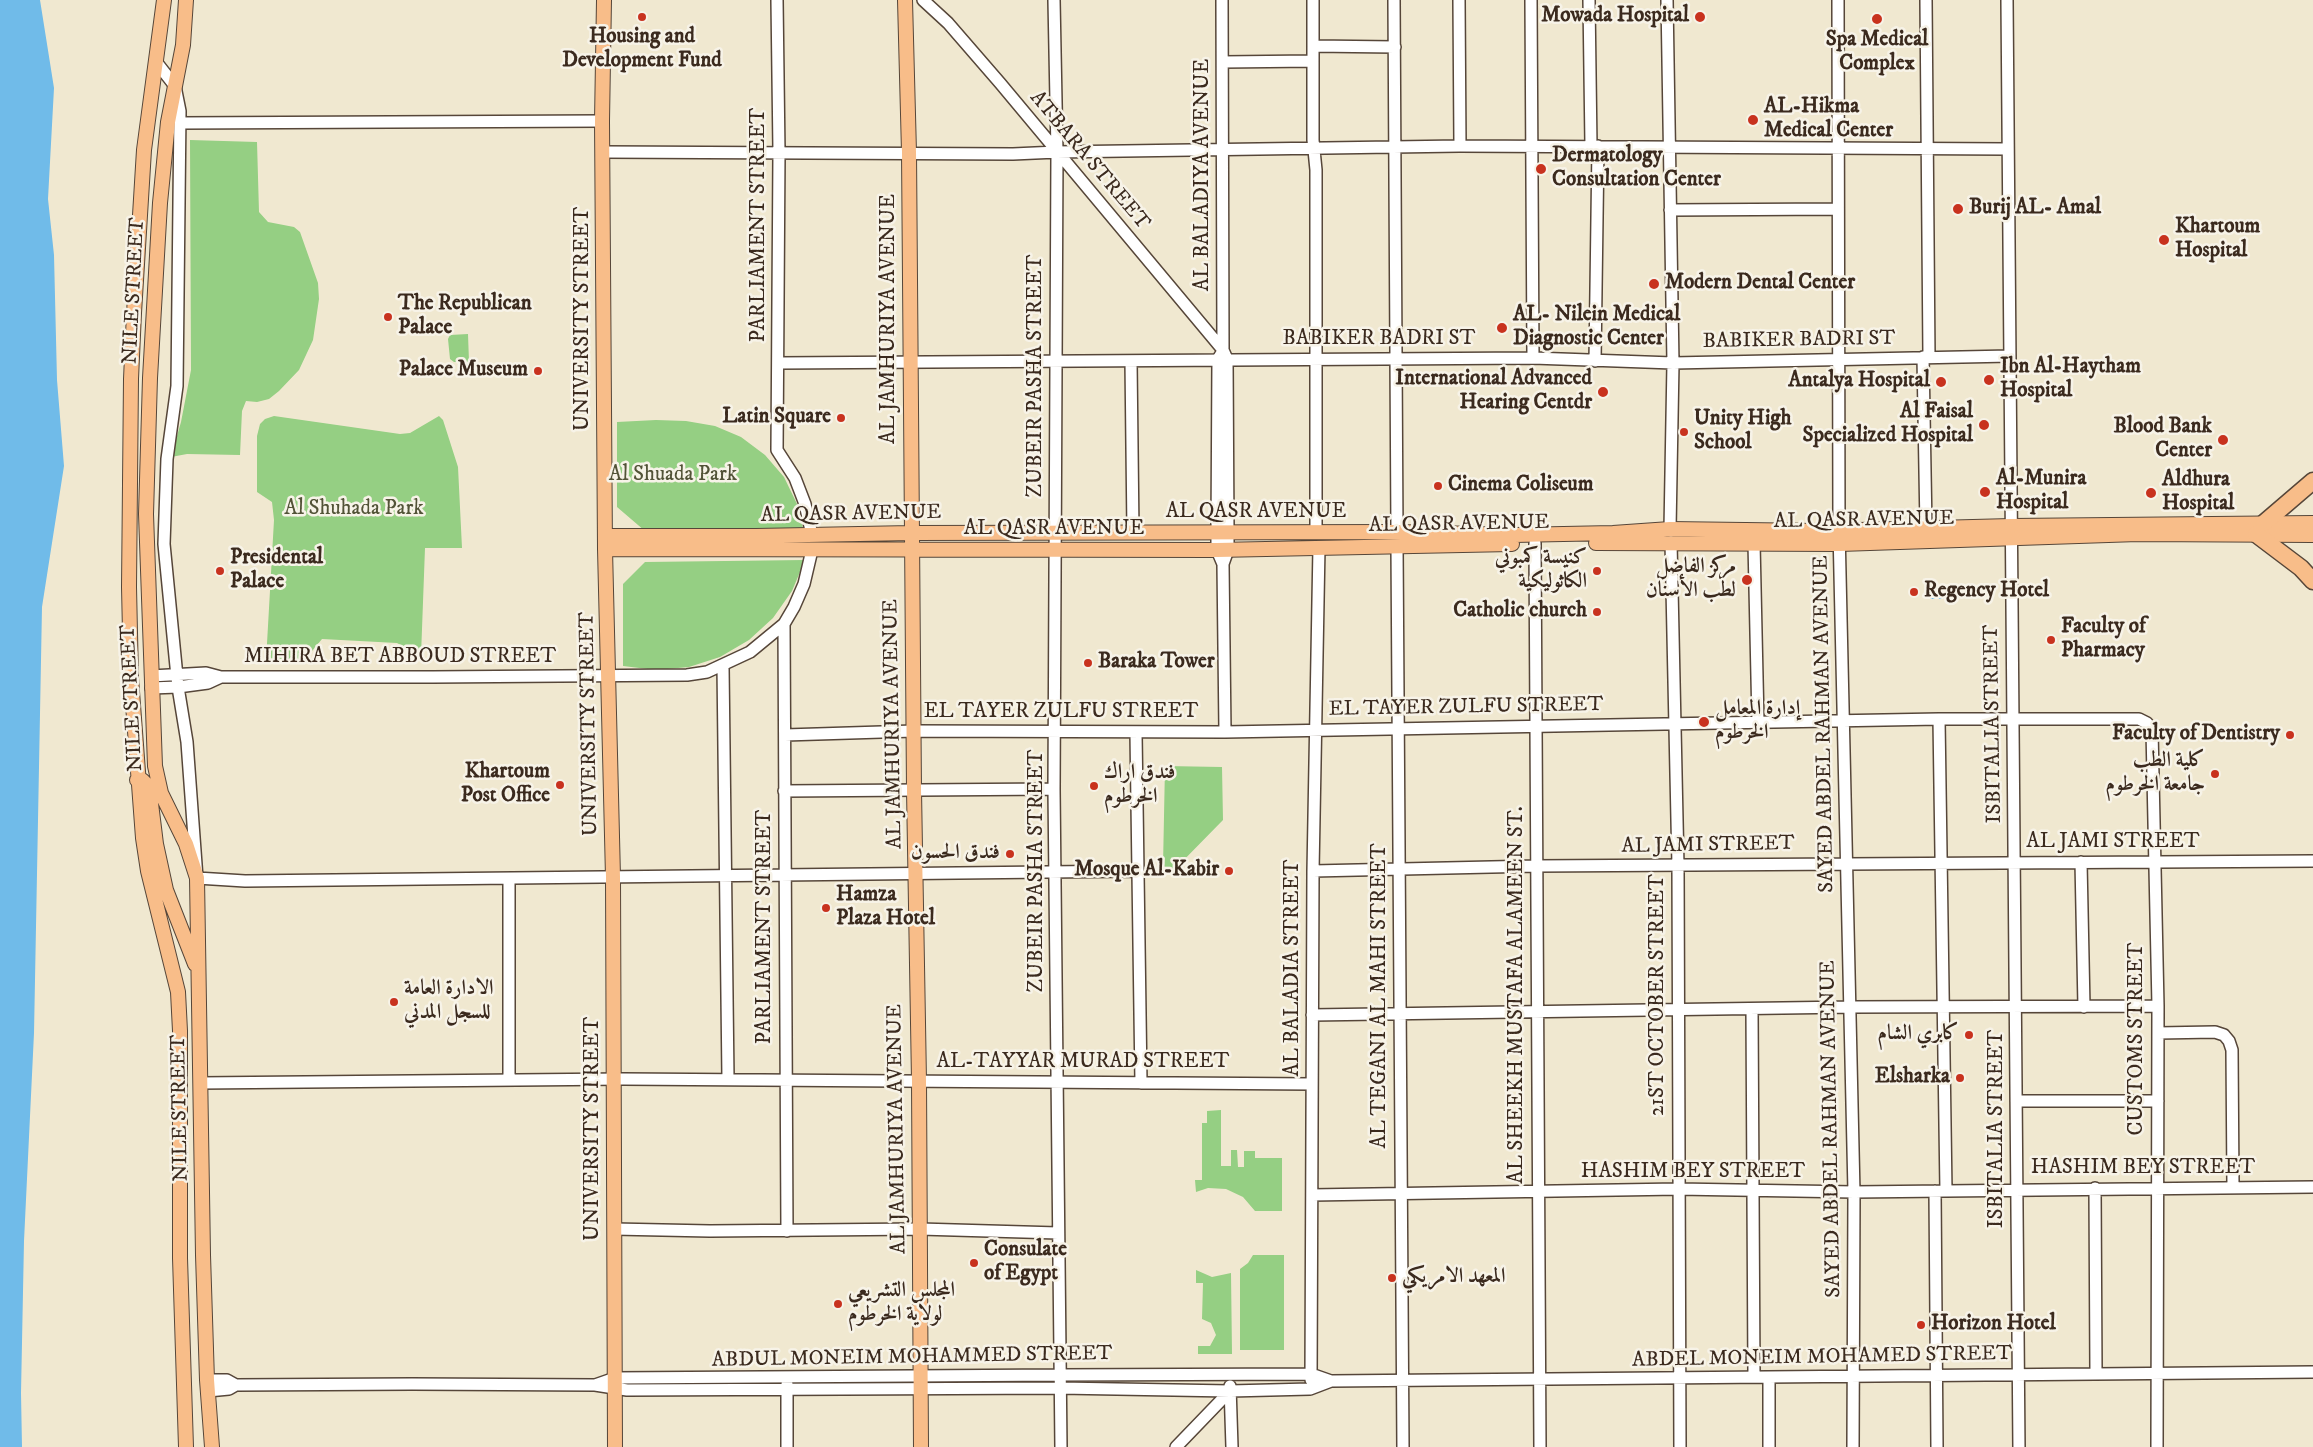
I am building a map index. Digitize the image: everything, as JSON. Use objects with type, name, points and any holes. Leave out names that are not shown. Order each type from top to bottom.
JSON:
[{"type":"highway","points":[[2313,481],[2260,529],[2313,581]]},
{"type":"main road","name":"NILE STREET","points":[[164,0],[144,150],[131,379],[129,515],[132,684],[138,780],[148,871],[178,992],[180,1031],[180,1248],[186,1447]]},
{"type":"main road","name":"NILE STREET","points":[[186,0],[183,45],[175,86],[174,122],[160,203],[147,452],[151,682],[155,766],[158,780],[167,808],[186,844],[197,878],[203,1254],[207,1386],[212,1447]]},
{"type":"main road","name":"UNIVERSITY STREET","points":[[604,0],[602,121],[605,543],[613,877],[615,1447]]},
{"type":"main road","name":"AL JAMHURIYA AVENUE","points":[[904,0],[909,152],[914,790],[919,1081],[920,1447]]},
{"type":"main road","points":[[160,33],[171,43],[183,45]]},
{"type":"main road","points":[[149,111],[174,122]]},
{"type":"main road","name":"AL QASR AVENUE","points":[[605,543],[812,550],[1223,550],[1319,548],[1397,539],[1514,535],[1612,533],[1754,543],[1926,528],[2011,532],[2138,534],[2260,529],[2313,523]]},
{"type":"main road","name":"AL QASR AVENUE","points":[[2260,529],[2313,536]]},
{"type":"main road","name":"AL QASR AVENUE","points":[[605,543],[912,532],[1316,533],[1397,539],[1534,543],[1750,532],[1840,537],[2011,532]]},
{"type":"main road","points":[[132,684],[151,682]]},
{"type":"main road","points":[[138,780],[142,780],[150,787],[156,844],[166,890],[199,974]]},
{"type":"main road","points":[[180,1248],[184,1242],[193,1242],[198,1245],[203,1254]]},
{"type":"street","name":"PARLIAMENT STREET","points":[[777,0],[779,152],[777,450],[795,478],[805,504],[812,535]]},
{"type":"street","name":"ATBARA STREET","points":[[923,0],[948,23],[1057,152],[1223,356]]},
{"type":"street","name":"ZUBEIR PASHA STREET","points":[[1054,0],[1057,152],[1056,733],[1054,789],[1059,1081],[1058,1233],[1061,1447]]},
{"type":"street","name":"AL BALADIYA AVENUE","points":[[1222,0],[1224,149],[1222,564],[1224,732]]},
{"type":"street","points":[[1313,0],[1314,149],[1316,170],[1316,533]]},
{"type":"street","points":[[1394,0],[1397,539]]},
{"type":"street","points":[[1460,0],[1460,146]]},
{"type":"street","points":[[1531,0],[1533,358]]},
{"type":"street","points":[[1589,0],[1595,146],[1595,361]]},
{"type":"street","name":"21ST OCTOBER STREET","points":[[1667,0],[1673,363],[1671,536],[1678,866],[1680,1447]]},
{"type":"street","name":"SAYED ABDEL RAHMAN AVENUE","points":[[1838,0],[1837,146],[1840,537],[1854,1192],[1853,1447]]},
{"type":"street","points":[[1926,0],[1926,528]]},
{"type":"street","name":"ISBITALIA STREET","points":[[2007,0],[2019,1447]]},
{"type":"street","points":[[1313,46],[1395,47]]},
{"type":"street","points":[[1223,62],[1313,61]]},
{"type":"street","points":[[157,63],[175,86]]},
{"type":"street","points":[[602,121],[174,122],[177,386],[164,503],[167,580],[178,688],[187,742],[197,878],[244,881],[916,875],[1055,870],[1137,871]]},
{"type":"street","points":[[603,152],[1013,154],[1396,146],[1837,146],[2008,149]]},
{"type":"street","points":[[1670,210],[1838,209]]},
{"type":"street","name":"BABIKER BADRI ST","points":[[779,363],[1131,361],[1223,356],[1316,360],[1533,358],[1673,363],[1840,358],[2010,356]]},
{"type":"street","points":[[1131,361],[1133,533]]},
{"type":"street","name":"AL TEGANI AL MAHI STREET","points":[[1397,539],[1403,1447]]},
{"type":"street","name":"AL SHEEKH MUSTAFA ALAMEEN ST.","points":[[1534,543],[1540,1447]]},
{"type":"street","points":[[1754,543],[1758,722]]},
{"type":"street","name":"AL BALADIA STREET","points":[[1310,1389],[1313,871],[1319,548]]},
{"type":"street","points":[[784,624],[804,584],[812,550]]},
{"type":"street","name":"PARLIAMENT STREET","points":[[784,624],[787,1231]]},
{"type":"street","name":"MIHIRA BET ABBOUD STREET","points":[[221,677],[687,675],[707,672],[750,652],[784,624]]},
{"type":"street","points":[[723,666],[728,1079]]},
{"type":"street","points":[[151,682],[177,674],[206,672],[221,677]]},
{"type":"street","points":[[151,682],[178,688],[208,683],[221,677]]},
{"type":"street","name":"EL TAYER ZULFU STREET","points":[[785,735],[914,731],[1056,733],[1224,732],[2013,718],[2139,719],[2147,723]]},
{"type":"street","points":[[1937,1447],[1936,1376],[1941,1191],[1942,1008],[1942,862],[1939,719]]},
{"type":"street","name":"CUSTOMS STREET","points":[[2147,723],[2152,730],[2158,1006],[2157,1447]]},
{"type":"street","points":[[1136,733],[1141,1083]]},
{"type":"street","points":[[784,791],[1054,789]]},
{"type":"street","name":"AL JAMI STREET","points":[[1313,871],[1536,866],[2313,861]]},
{"type":"street","points":[[2081,862],[2084,1007]]},
{"type":"street","points":[[509,879],[510,1080]]},
{"type":"street","points":[[1312,1015],[1850,1007],[2158,1006]]},
{"type":"street","points":[[1752,1009],[1754,1377]]},
{"type":"street","points":[[2158,1033],[2215,1032],[2224,1035],[2230,1041],[2232,1050],[2233,1187]]},
{"type":"street","name":"AL-TAYYAR MURAD STREET","points":[[200,1084],[728,1079],[1312,1084]]},
{"type":"street","points":[[2016,1102],[2158,1101]]},
{"type":"street","name":"HASHIM BEY STREET","points":[[1312,1195],[1678,1190],[1854,1192],[2313,1187]]},
{"type":"street","points":[[2095,1188],[2096,1374]]},
{"type":"street","points":[[614,1229],[787,1231],[920,1229],[1058,1233]]},
{"type":"street","name":"ABDEL MONEIM MOHAMED STREET","points":[[1331,1381],[2313,1372]]},
{"type":"street","points":[[1137,1374],[1137,1388]]},
{"type":"street","name":"ABDUL MONEIM MOHAMMED STREET","points":[[615,1384],[787,1390],[1060,1375],[1137,1374],[1311,1374],[1331,1381]]},
{"type":"street","points":[[1230,1375],[1232,1447]]},
{"type":"street","points":[[1769,1377],[1769,1447]]},
{"type":"street","points":[[787,1378],[787,1447]]},
{"type":"street","name":"ABDUL MONEIM MOHAMMED STREET","points":[[207,1386],[229,1389],[236,1385],[595,1385],[787,1378],[1060,1388],[1230,1391],[1310,1389]]},
{"type":"street","points":[[1310,1389],[1331,1381]]},
{"type":"street","points":[[1176,1447],[1230,1391]]},
{"type":"green space","points":[[190,140],[257,142],[259,212],[268,222],[294,227],[300,232],[318,283],[319,299],[313,340],[299,370],[279,391],[269,399],[257,402],[246,401],[242,411],[240,455],[187,454],[171,457],[181,422],[191,370]]},
{"type":"green space","points":[[468,334],[469,362],[454,362],[450,359],[448,339],[450,335]]},
{"type":"green space","name":"Al Shuhada Park","points":[[274,416],[400,434],[410,433],[439,416],[443,420],[458,467],[462,548],[425,548],[421,656],[397,643],[322,639],[303,662],[266,661],[274,520],[272,502],[257,492],[257,436],[260,424],[265,419]]},
{"type":"green space","name":"Al Shuada Park","points":[[686,421],[715,426],[741,437],[765,455],[784,477],[797,504],[804,532],[645,531],[617,507],[617,422]]},
{"type":"green space","points":[[805,560],[792,591],[773,618],[749,640],[720,657],[689,667],[656,670],[623,666],[623,584],[645,562]]},
{"type":"green space","points":[[1165,766],[1222,767],[1223,820],[1174,870],[1163,866]]},
{"type":"green space","points":[[1221,1110],[1221,1166],[1231,1166],[1231,1150],[1237,1150],[1238,1167],[1244,1167],[1244,1151],[1255,1151],[1255,1158],[1282,1158],[1282,1211],[1255,1211],[1243,1197],[1226,1189],[1208,1188],[1196,1192],[1195,1180],[1202,1180],[1202,1123],[1207,1123],[1207,1111]]},
{"type":"green space","points":[[1253,1255],[1284,1255],[1284,1350],[1240,1350],[1240,1269],[1248,1263]]},
{"type":"green space","points":[[1196,1270],[1212,1277],[1231,1273],[1232,1354],[1198,1354],[1198,1346],[1210,1346],[1216,1335],[1211,1323],[1202,1319],[1203,1283],[1196,1283]]},
{"type":"water","points":[[0,0],[40,0],[54,88],[48,199],[54,255],[57,380],[64,466],[42,607],[34,1033],[24,1241],[21,1393],[22,1447],[0,1447]]},
{"type":"water","points":[[1929,587],[1948,587],[1948,599],[1929,599]]},
{"type":"place","name":"Housing and Development Fund","points":[[642,17]]},
{"type":"place","name":"Mowada Hospital","points":[[1700,17]]},
{"type":"place","name":"Spa Medical Complex","points":[[1877,19]]},
{"type":"place","name":"AL-Hikma Medical Center","points":[[1753,120]]},
{"type":"place","name":"Dermatology Consultation Center","points":[[1541,169]]},
{"type":"place","name":"Burij AL- Amal","points":[[1958,209]]},
{"type":"place","name":"Khartoum Hospital","points":[[2164,240]]},
{"type":"place","name":"Modern Dental Center","points":[[1654,284]]},
{"type":"place","name":"The Republican Palace","points":[[388,317]]},
{"type":"place","name":"AL- Nilein Medical Diagnostic Center","points":[[1502,328]]},
{"type":"place","name":"Palace Museum","points":[[538,371]]},
{"type":"place","name":"Ibn Al-Haytham Hospital","points":[[1989,380]]},
{"type":"place","name":"Antalya Hospital","points":[[1941,382]]},
{"type":"place","name":"International Advanced Hearing Centdr","points":[[1603,392]]},
{"type":"place","name":"Latin Square","points":[[841,418]]},
{"type":"place","name":"Al Faisal Specialized Hospital","points":[[1984,425]]},
{"type":"place","name":"Unity High School","points":[[1684,432]]},
{"type":"place","name":"Blood Bank Center","points":[[2223,440]]},
{"type":"place","name":"Cinema Coliseum","points":[[1438,486]]},
{"type":"place","name":"Al-Munira Hospital","points":[[1985,492]]},
{"type":"place","name":"Aldhura Hospital","points":[[2151,493]]},
{"type":"place","name":"Presidental Palace","points":[[220,571]]},
{"type":"place","name":"كنيسة كمبوني الكاثوليكية","points":[[1597,571]]},
{"type":"place","name":"مركز الفاضل لطب الأسنان","points":[[1747,580]]},
{"type":"place","name":"Regency Hotel","points":[[1914,592]]},
{"type":"place","name":"Catholic church","points":[[1597,612]]},
{"type":"place","name":"Faculty of Pharmacy","points":[[2051,640]]},
{"type":"place","name":"Baraka Tower","points":[[1088,663]]},
{"type":"place","name":"إدارة المعامل الخرطوم","points":[[1704,722]]},
{"type":"place","name":"Faculty of Dentistry","points":[[2290,735]]},
{"type":"place","name":"كلية الطب جامعة الخرطوم","points":[[2215,774]]},
{"type":"place","name":"Khartoum Post Office","points":[[560,785]]},
{"type":"place","name":"فندق اراك الخرطوم","points":[[1094,786]]},
{"type":"place","name":"فندق الحسون","points":[[1010,854]]},
{"type":"place","name":"Mosque Al-Kabir","points":[[1229,871]]},
{"type":"place","name":"Hamza Plaza Hotel","points":[[826,908]]},
{"type":"place","name":"الادارة العامة للسجل المدني","points":[[394,1002]]},
{"type":"place","name":"كابري الشام","points":[[1969,1035]]},
{"type":"place","name":"Elsharka","points":[[1960,1078]]},
{"type":"place","name":"Consulate of Egypt","points":[[974,1263]]},
{"type":"place","name":"المعهد الامريكي","points":[[1392,1278]]},
{"type":"place","name":"المجلس التشريعي لولاية الخرطوم","points":[[838,1304]]},
{"type":"place","name":"Horizon Hotel","points":[[1921,1325]]}]
